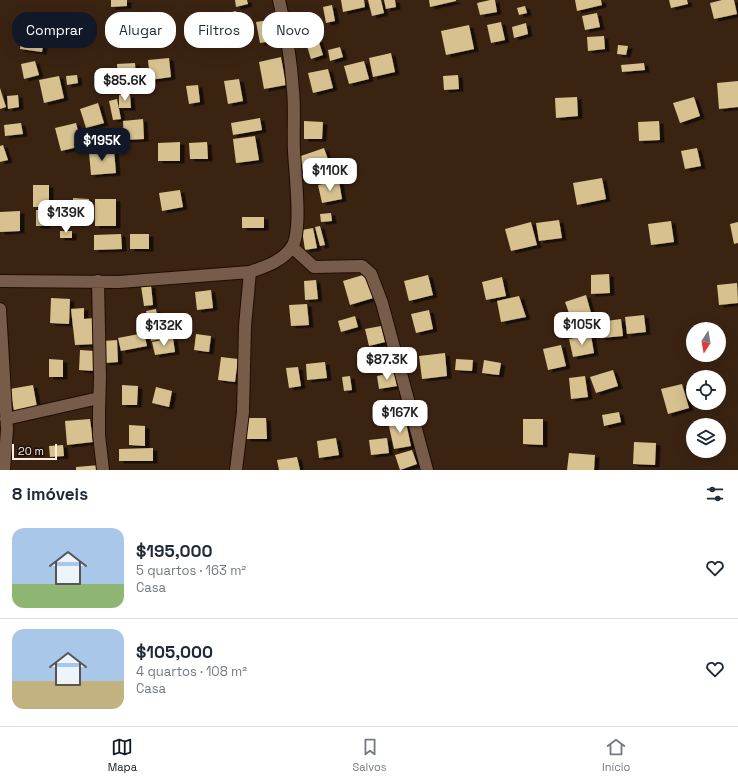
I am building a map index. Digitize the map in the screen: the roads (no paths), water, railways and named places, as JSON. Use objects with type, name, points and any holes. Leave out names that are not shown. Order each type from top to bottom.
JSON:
[{"type":"street","points":[[0,281],[119,282],[250,272],[272,264],[281,258],[292,247],[297,236],[293,91],[283,16],[279,0]]},
{"type":"street","points":[[292,247],[314,267],[362,266],[371,274],[382,303],[426,470]]},
{"type":"street","points":[[236,470],[243,412],[245,326],[250,272]]},
{"type":"street","points":[[98,282],[100,378],[99,435],[103,470]]},
{"type":"street","points":[[0,309],[6,419],[4,470]]},
{"type":"street","points":[[6,419],[99,398]]}]
